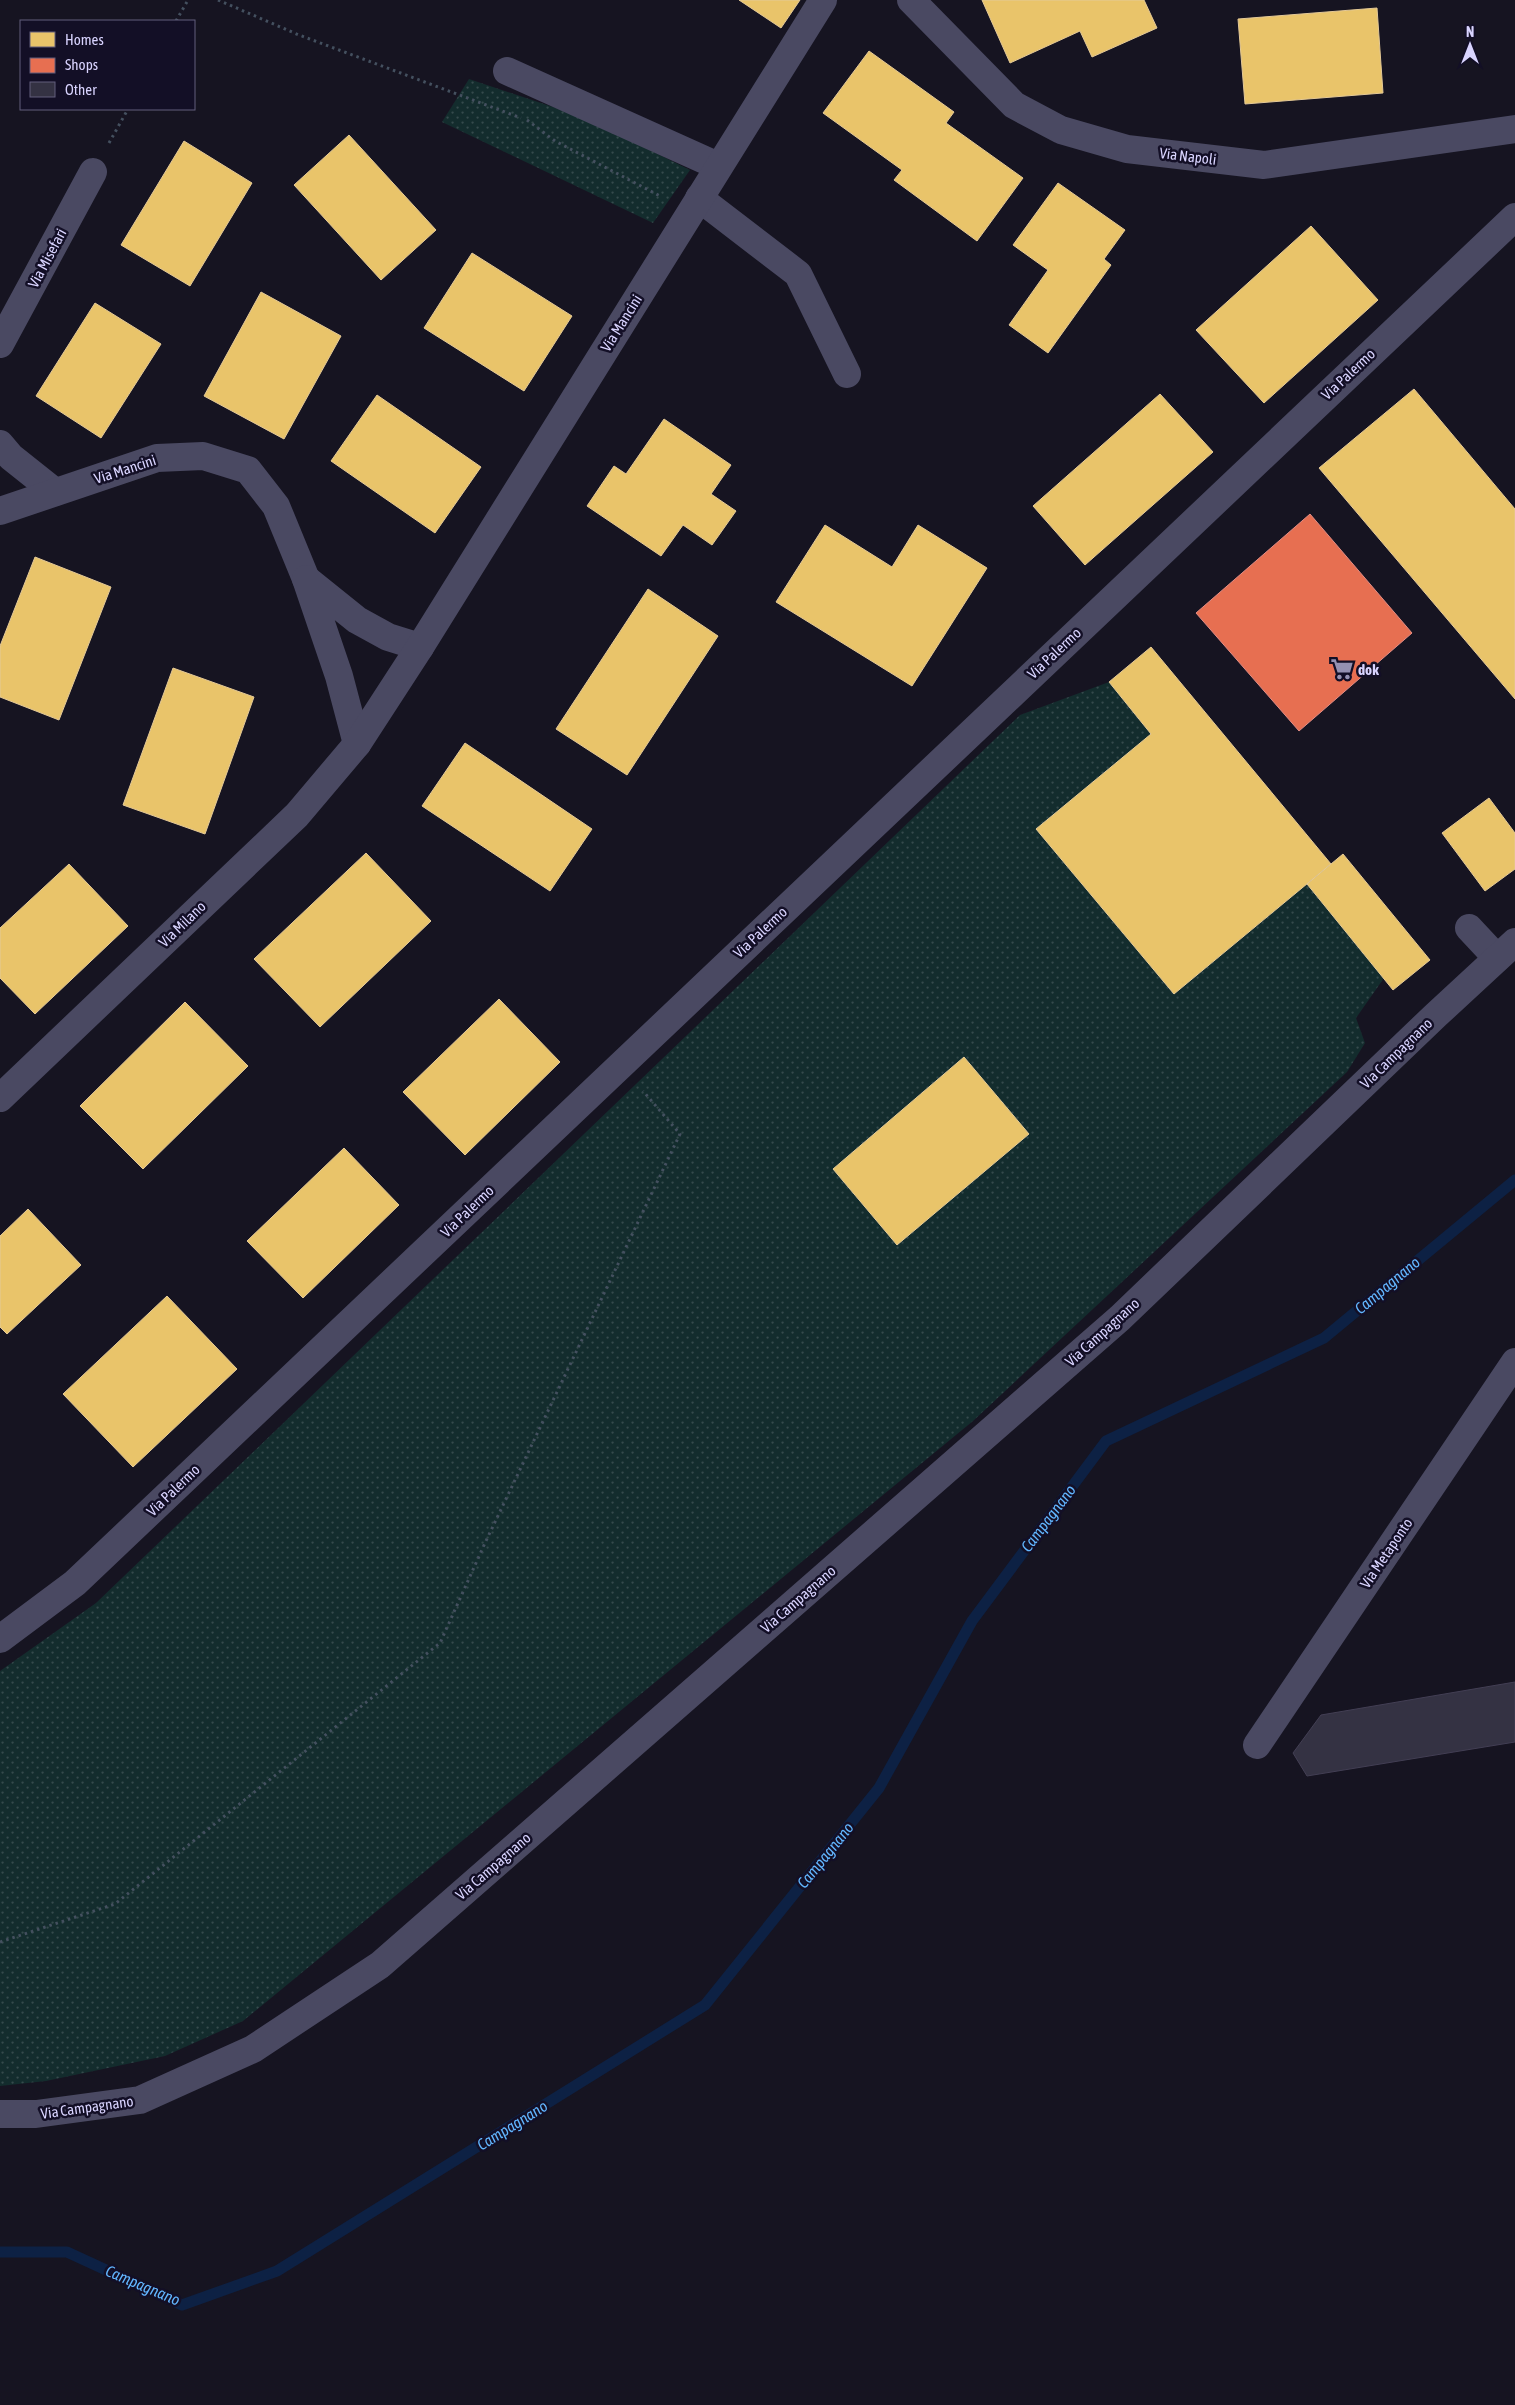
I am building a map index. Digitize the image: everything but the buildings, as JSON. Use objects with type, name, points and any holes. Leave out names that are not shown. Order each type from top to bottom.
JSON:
[{"type":"street","name":"Via Mancini","points":[[357,744],[420,647],[823,0]]},
{"type":"street","name":"Via Napoli","points":[[911,0],[1014,105],[1061,130],[1127,149],[1264,165],[1515,128]]},
{"type":"street","points":[[507,71],[718,166]]},
{"type":"street","name":"Via Misefari","points":[[0,344],[93,172]]},
{"type":"street","points":[[699,198],[798,274],[847,374]]},
{"type":"street","name":"Via Palermo","points":[[0,1639],[75,1584],[1515,217]]},
{"type":"street","points":[[0,444],[11,457],[55,492]]},
{"type":"street","name":"Via Mancini","points":[[0,511],[157,458],[203,456],[248,470],[276,506],[306,579],[339,676],[357,744]]},
{"type":"street","name":"Via Mancini","points":[[306,579],[357,620],[388,637],[420,647]]},
{"type":"street","name":"Via Milano","points":[[0,1098],[297,815],[357,744]]},
{"type":"street","points":[[1469,928],[1506,950]]},
{"type":"street","name":"Via Campagnano","points":[[0,2114],[36,2114],[140,2100],[253,2049],[380,1965],[1120,1318],[1506,950]]},
{"type":"street","name":"Via Metaponto","points":[[1256,1745],[1515,1362]]},
{"type":"path","points":[[177,20],[188,0]]},
{"type":"path","points":[[218,0],[300,35],[527,120],[555,141],[661,197]]},
{"type":"path","points":[[93,172],[127,110]]},
{"type":"path","points":[[0,1942],[115,1904],[440,1643],[493,1526],[680,1134],[642,1090]]},
{"type":"green space","points":[[469,79],[583,117],[690,170],[653,223],[442,122]]},
{"type":"green space","points":[[1109,682],[1151,734],[1174,994],[1307,884],[1384,978],[1356,1018],[1365,1043],[1347,1072],[973,1421],[243,2021],[165,2056],[46,2081],[0,2086],[0,1671],[96,1603],[1020,715]]},
{"type":"waterway","name":"Campagnano","points":[[0,2252],[67,2252],[182,2305],[277,2271],[705,2005],[879,1788],[972,1621],[1106,1441],[1324,1338],[1515,1180]]},
{"type":"place","name":"dok","points":[[1342,669]]}]
